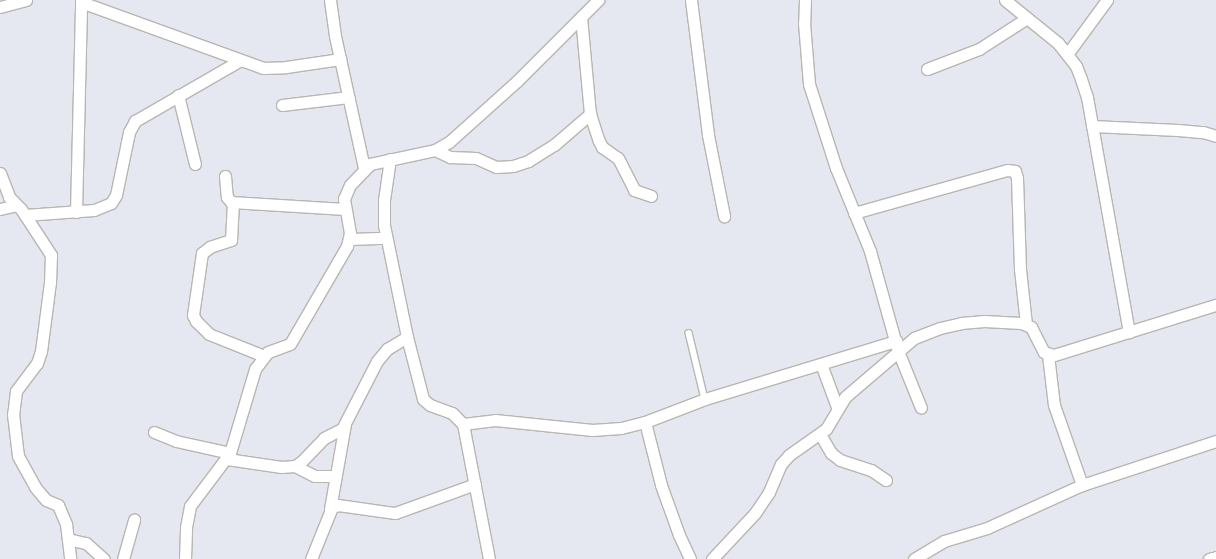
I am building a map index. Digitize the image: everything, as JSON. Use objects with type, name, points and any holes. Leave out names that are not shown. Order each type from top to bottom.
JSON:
[{"type":"street","points":[[0,7],[26,0]]},
{"type":"street","points":[[330,0],[340,59],[364,168]]},
{"type":"street","points":[[185,559],[186,527],[190,506],[194,497],[228,456],[250,380],[264,356],[290,344],[343,256],[350,239],[345,209],[346,191],[364,168],[390,159],[435,150],[449,142],[504,93],[598,0]]},
{"type":"street","points":[[691,0],[708,134],[724,216]]},
{"type":"street","points":[[805,0],[808,84],[836,168],[870,251],[897,346],[920,408]]},
{"type":"street","points":[[1005,0],[1068,53],[1081,79],[1092,126],[1129,332]]},
{"type":"street","points":[[1068,53],[1107,0]]},
{"type":"street","points":[[76,212],[81,1],[202,44],[239,60],[270,69],[340,59]]},
{"type":"street","points":[[581,17],[590,114],[602,147],[618,158],[634,190],[651,196]]},
{"type":"street","points":[[926,69],[979,49],[1027,18]]},
{"type":"street","points":[[25,215],[94,210],[110,203],[116,196],[132,125],[141,116],[239,60]]},
{"type":"street","points":[[178,95],[195,164]]},
{"type":"street","points":[[282,105],[348,97]]},
{"type":"street","points":[[435,150],[450,157],[476,158],[496,167],[514,166],[528,161],[554,145],[590,114]]},
{"type":"street","points":[[1092,126],[1204,132],[1216,136]]},
{"type":"street","points":[[390,159],[383,214],[385,238],[407,337],[423,399],[430,405],[452,413],[463,424],[489,559]]},
{"type":"street","points":[[854,213],[1007,170],[1015,171],[1018,183],[1019,256],[1026,324]]},
{"type":"street","points":[[0,173],[9,197],[25,215],[51,255],[50,282],[37,364],[20,384],[14,400],[14,433],[18,456],[36,488],[46,500],[58,505],[66,524],[70,559]]},
{"type":"street","points":[[225,176],[229,201],[345,209]]},
{"type":"street","points":[[233,202],[231,240],[210,247],[202,253],[193,315],[196,321],[209,334],[264,356]]},
{"type":"street","points":[[0,209],[17,205]]},
{"type":"street","points":[[350,239],[385,238]]},
{"type":"street","points":[[1048,355],[1062,353],[1216,305]]},
{"type":"street","points":[[463,424],[495,420],[592,430],[621,428],[646,422],[705,399],[821,364],[897,346],[947,326],[984,321],[1026,324],[1031,327],[1048,355],[1054,405],[1082,485]]},
{"type":"street","points":[[295,466],[324,438],[340,430],[377,361],[387,349],[407,337]]},
{"type":"street","points":[[712,559],[755,514],[769,492],[781,464],[789,455],[826,429],[837,407],[897,346]]},
{"type":"street","points":[[821,364],[837,407]]},
{"type":"street","points":[[311,559],[330,509],[345,422]]},
{"type":"street","points":[[646,422],[661,485],[679,536],[690,559]]},
{"type":"street","points":[[154,432],[176,441],[228,456],[281,467],[295,466],[315,476],[335,476]]},
{"type":"street","points":[[820,434],[840,460],[871,470],[886,480]]},
{"type":"street","points":[[914,559],[944,541],[987,528],[1082,485],[1216,442]]},
{"type":"street","points":[[330,509],[338,505],[395,513],[475,484]]},
{"type":"street","points":[[123,559],[134,520]]},
{"type":"street","points":[[68,539],[86,543],[104,559]]},
{"type":"street","points":[[1209,559],[1216,557]]},
{"type":"lane","points":[[689,333],[705,399]]}]
